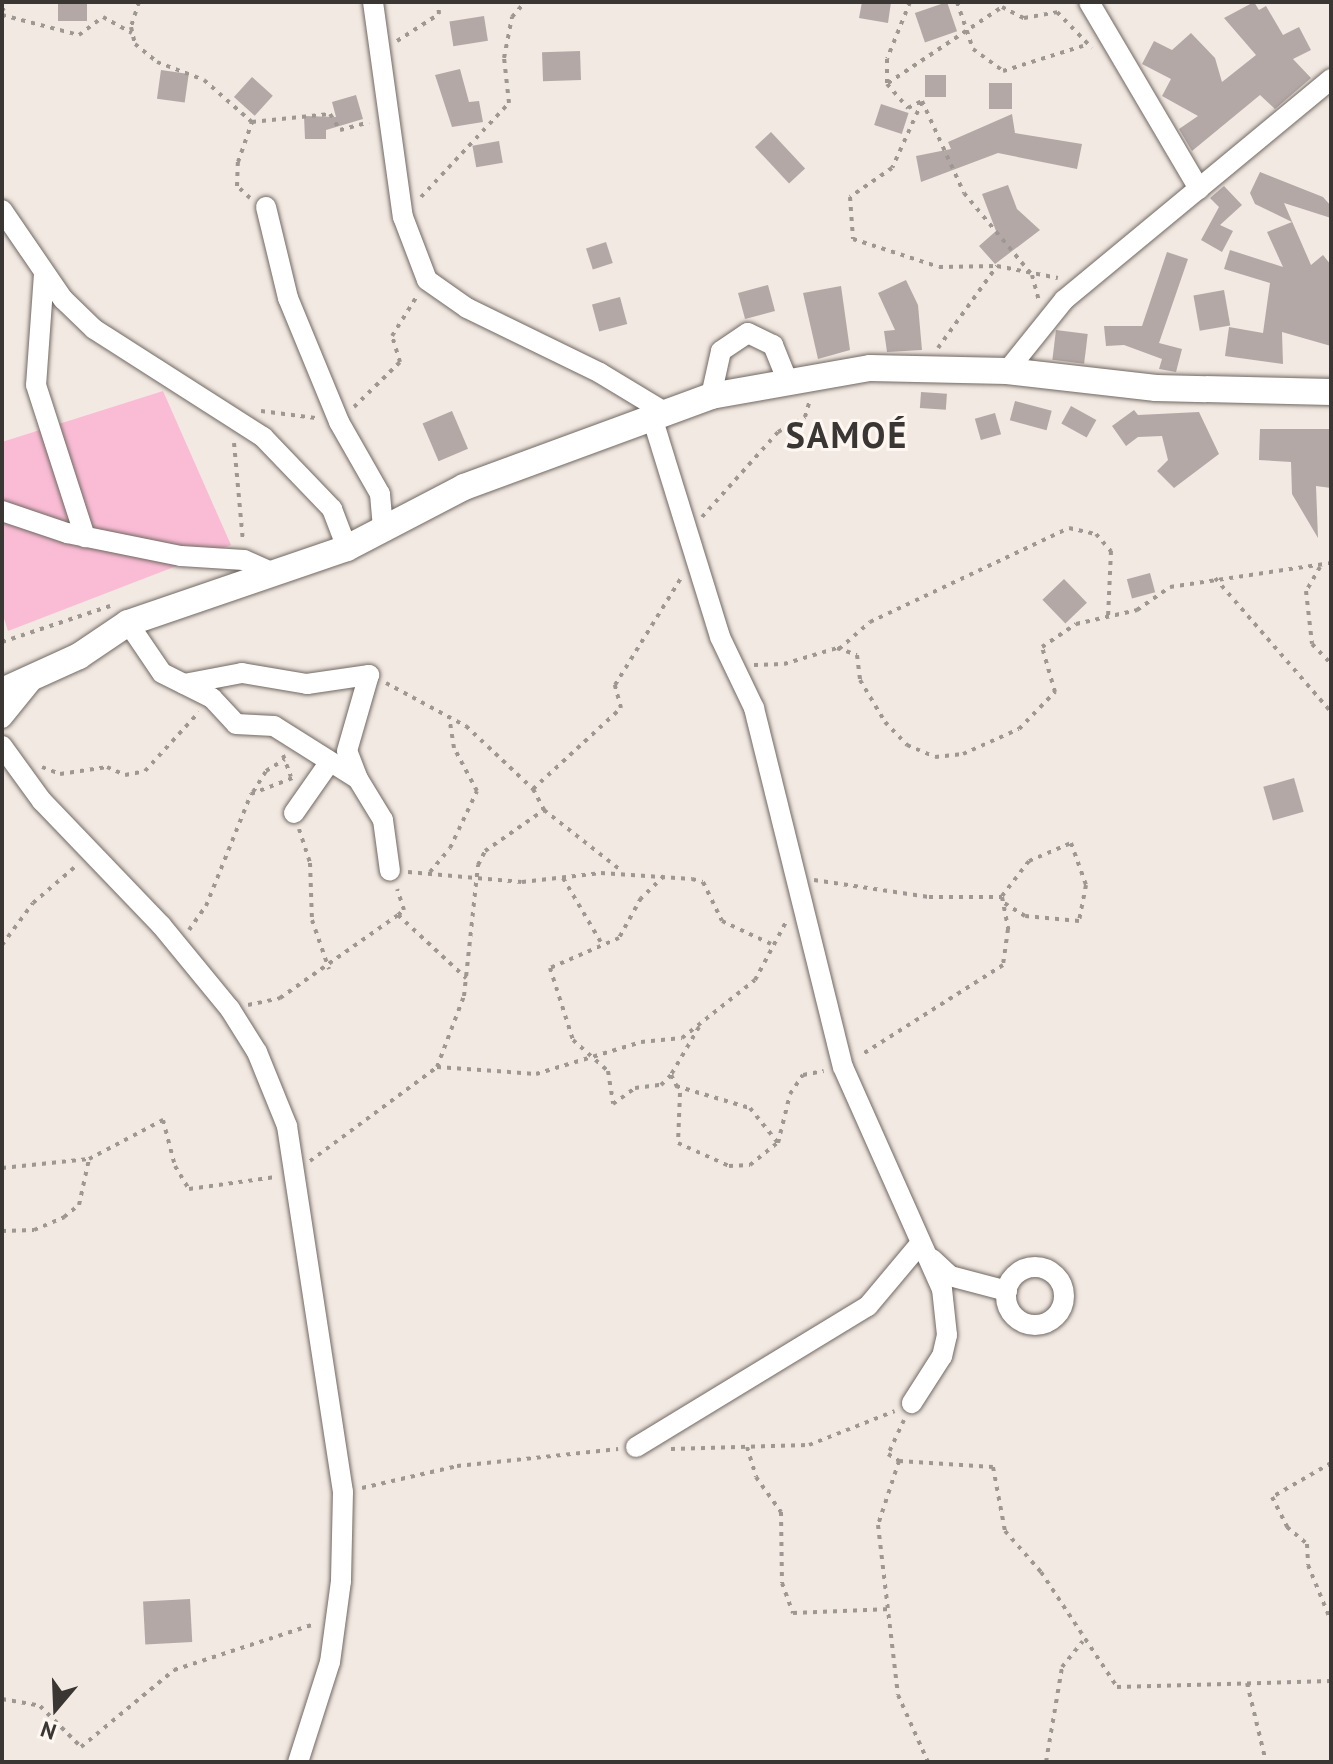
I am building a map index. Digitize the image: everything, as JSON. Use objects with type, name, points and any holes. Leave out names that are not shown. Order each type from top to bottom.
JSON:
[{"type":"main road","points":[[2,691],[32,681],[128,623],[269,571],[347,548],[464,487],[711,396],[787,379],[923,370],[1007,371],[1156,388],[1331,392]]},
{"type":"street","points":[[373,2],[386,117],[403,217],[427,280],[467,308],[600,373],[657,414],[694,559],[720,637],[736,665],[778,794],[797,891],[843,1067],[926,1252],[947,1335],[931,1380],[912,1403]]},
{"type":"street","points":[[1089,2],[1199,189]]},
{"type":"street","points":[[1007,371],[1043,319],[1331,79]]},
{"type":"street","points":[[266,207],[288,298],[339,422],[380,494],[383,527]]},
{"type":"street","points":[[2,210],[44,274],[94,329],[224,408],[315,487],[344,527],[347,548]]},
{"type":"street","points":[[44,274],[36,385],[85,537]]},
{"type":"street","points":[[711,396],[711,374],[721,351],[748,333],[773,345],[787,379]]},
{"type":"street","points":[[2,511],[85,537],[181,556],[244,560],[269,571]]},
{"type":"street","points":[[128,623],[162,673],[212,698],[236,724],[274,726],[305,747],[324,768],[358,779]]},
{"type":"street","points":[[184,684],[242,673],[307,684],[369,675],[347,751],[358,779],[383,820],[390,871]]},
{"type":"street","points":[[2,718],[32,681]]},
{"type":"street","points":[[6,751],[42,801],[178,946],[230,1009],[270,1082],[287,1126],[343,1492],[336,1617],[330,1662],[298,1762]]},
{"type":"street","points":[[294,813],[324,768]]},
{"type":"street","points":[[926,1252],[950,1276],[1007,1291]]},
{"type":"street","points":[[636,1447],[868,1306],[926,1252]]},
{"type":"path","points":[[8,2],[2,13],[79,35],[103,17],[132,33]]},
{"type":"path","points":[[139,2],[132,33],[135,44],[157,62],[204,80],[252,122],[330,114],[340,130],[386,117]]},
{"type":"path","points":[[390,53],[397,40],[439,14],[438,2]]},
{"type":"path","points":[[403,217],[509,103],[504,58],[512,17],[525,2]]},
{"type":"path","points":[[910,2],[887,59],[887,84],[908,108],[922,101]]},
{"type":"path","points":[[957,2],[973,49],[1003,71],[1083,46],[1121,57]]},
{"type":"path","points":[[887,84],[966,28],[1002,7],[1024,18],[1057,12],[1083,46]]},
{"type":"path","points":[[922,101],[892,168],[850,197],[853,239],[939,267],[997,266],[1092,281]]},
{"type":"path","points":[[922,101],[964,193],[1030,273],[1043,319]]},
{"type":"path","points":[[252,122],[237,186],[266,207]]},
{"type":"path","points":[[923,370],[997,266]]},
{"type":"path","points":[[244,560],[224,408],[339,422],[400,362],[392,336],[427,280]]},
{"type":"path","points":[[688,529],[778,432],[805,417],[815,376]]},
{"type":"path","points":[[736,665],[784,664],[839,649],[870,622],[1069,528],[1096,534],[1111,551],[1108,616]]},
{"type":"path","points":[[533,789],[621,708],[615,685],[694,559]]},
{"type":"path","points":[[839,649],[857,655],[860,680],[885,722],[907,745],[935,757],[963,754],[1019,729],[1055,692],[1042,647],[1076,624],[1137,610],[1170,587],[1214,577],[1331,563]]},
{"type":"path","points":[[1321,565],[1306,591],[1312,644],[1331,664]]},
{"type":"path","points":[[1214,577],[1331,712]]},
{"type":"path","points":[[369,675],[449,716],[533,789],[544,810],[625,874]]},
{"type":"path","points":[[6,751],[60,774],[107,767],[125,775],[145,771],[212,698]]},
{"type":"path","points":[[430,872],[450,848],[477,791],[454,748],[449,716]]},
{"type":"path","points":[[274,726],[291,777],[294,813],[310,863],[312,920],[329,969]]},
{"type":"path","points":[[178,946],[206,906],[251,794],[266,771],[305,747]]},
{"type":"path","points":[[251,794],[291,777],[324,768]]},
{"type":"path","points":[[2,1168],[89,1159],[163,1120],[175,1166],[189,1189],[295,1174],[437,1067],[466,978],[477,878],[485,851],[544,810]]},
{"type":"path","points":[[437,1067],[536,1074],[682,1038],[755,980],[797,891],[832,878],[929,897],[1002,899],[1025,916],[1079,921],[1086,885],[1071,843],[1029,861],[1002,899],[1008,929],[1003,965],[843,1067],[803,1075],[790,1094],[778,1143],[750,1165],[689,1153],[678,1143],[676,1086],[671,1075]]},
{"type":"path","points":[[2,945],[33,903],[92,851]]},
{"type":"path","points":[[230,1009],[280,998],[329,969],[404,910],[390,871],[477,878],[625,874],[703,882],[722,921],[771,944]]},
{"type":"path","points":[[664,876],[641,898],[619,938],[550,968],[573,1040],[599,1056],[613,1104],[635,1088],[661,1085],[671,1075],[700,1024]]},
{"type":"path","points":[[563,878],[603,946]]},
{"type":"path","points":[[398,915],[466,978]]},
{"type":"path","points":[[676,1086],[750,1108],[778,1143]]},
{"type":"path","points":[[2,1231],[34,1230],[79,1205],[89,1159]]},
{"type":"path","points":[[912,1403],[888,1454],[899,1461],[993,1467],[1005,1531],[1041,1572],[1083,1641],[1117,1687],[1331,1681]]},
{"type":"path","points":[[747,1447],[756,1477],[781,1512],[782,1583],[793,1613],[891,1609]]},
{"type":"path","points":[[899,1461],[878,1525],[891,1609],[898,1695],[928,1762]]},
{"type":"path","points":[[1331,1463],[1272,1497],[1287,1527],[1307,1544],[1308,1565],[1331,1621]]},
{"type":"path","points":[[2,1699],[40,1706],[81,1747],[174,1670],[336,1617]]},
{"type":"path","points":[[1046,1762],[1062,1667],[1083,1641]]},
{"type":"path","points":[[1247,1682],[1266,1762]]},
{"type":"shaded area","points":[[163,391],[231,545],[8,631],[2,612],[2,442]]},
{"type":"building","points":[[58,2],[87,2],[87,21],[58,21]]},
{"type":"building","points":[[862,2],[891,2],[888,23],[859,18]]},
{"type":"building","points":[[947,2],[957,31],[925,42],[915,13]]},
{"type":"building","points":[[1254,2],[1259,10],[1266,6],[1283,35],[1299,27],[1311,50],[1293,59],[1311,78],[1275,109],[1260,95],[1192,151],[1179,129],[1198,116],[1162,96],[1171,79],[1142,64],[1154,41],[1172,50],[1191,33],[1215,58],[1222,82],[1256,55],[1224,18]]},
{"type":"building","points":[[484,16],[488,41],[453,46],[449,21]]},
{"type":"building","points":[[580,51],[581,80],[543,81],[542,52]]},
{"type":"building","points":[[460,69],[469,102],[479,101],[483,122],[452,127],[435,75]]},
{"type":"building","points":[[161,70],[189,74],[185,103],[157,99]]},
{"type":"building","points":[[925,75],[946,75],[946,97],[925,97]]},
{"type":"building","points":[[252,77],[273,96],[255,116],[234,97]]},
{"type":"building","points":[[989,83],[1012,83],[1012,109],[989,109]]},
{"type":"building","points":[[356,95],[363,119],[326,130],[326,139],[305,139],[304,116],[336,117],[332,102]]},
{"type":"building","points":[[881,104],[909,113],[902,134],[874,125]]},
{"type":"building","points":[[1012,114],[1015,133],[1082,144],[1077,169],[998,153],[921,182],[916,156],[951,149],[948,142]]},
{"type":"building","points":[[771,132],[805,169],[789,184],[755,147]]},
{"type":"building","points":[[499,141],[503,163],[476,167],[472,146]]},
{"type":"building","points":[[1260,172],[1323,197],[1331,206],[1331,218],[1284,203],[1311,265],[1323,255],[1331,265],[1331,346],[1282,332],[1283,364],[1225,356],[1229,327],[1263,333],[1270,283],[1224,269],[1230,250],[1283,267],[1267,232],[1292,222],[1255,204],[1250,193]]},
{"type":"building","points":[[1008,185],[1017,209],[1040,230],[995,264],[979,246],[996,231],[982,194]]},
{"type":"building","points":[[1224,186],[1242,205],[1220,225],[1233,231],[1222,252],[1201,240],[1219,207],[1210,198]]},
{"type":"building","points":[[606,242],[613,263],[593,269],[586,248]]},
{"type":"building","points":[[1167,252],[1188,259],[1159,343],[1182,349],[1176,372],[1159,369],[1162,359],[1124,345],[1106,346],[1104,326],[1142,326]]},
{"type":"building","points":[[906,280],[918,305],[922,350],[887,352],[884,331],[895,330],[878,293]]},
{"type":"building","points":[[768,285],[775,311],[745,319],[738,293]]},
{"type":"building","points":[[841,286],[850,350],[818,359],[803,293]]},
{"type":"building","points":[[1224,290],[1230,325],[1200,331],[1193,295]]},
{"type":"building","points":[[620,297],[627,324],[599,332],[592,305]]},
{"type":"building","points":[[1056,330],[1088,334],[1084,364],[1052,360]]},
{"type":"building","points":[[921,392],[947,394],[946,410],[920,408]]},
{"type":"building","points":[[1015,401],[1052,411],[1047,430],[1010,420]]},
{"type":"building","points":[[1071,406],[1096,420],[1087,438],[1061,423]]},
{"type":"building","points":[[1134,410],[1138,415],[1199,412],[1219,454],[1174,488],[1157,471],[1168,460],[1162,436],[1138,437],[1126,446],[1112,426]]},
{"type":"building","points":[[452,411],[468,449],[439,461],[423,424]]},
{"type":"building","points":[[995,413],[1001,434],[981,440],[975,419]]},
{"type":"building","points":[[1260,429],[1331,429],[1331,488],[1316,486],[1318,538],[1292,494],[1291,462],[1259,460]]},
{"type":"building","points":[[1150,573],[1155,592],[1132,599],[1127,579]]},
{"type":"building","points":[[1064,579],[1087,603],[1065,624],[1042,600]]},
{"type":"building","points":[[1294,778],[1304,812],[1273,820],[1263,787]]},
{"type":"building","points":[[190,1599],[192,1642],[145,1644],[143,1601]]},
{"type":"district","name":"SAMOÉ","points":[[847,435]]}]
